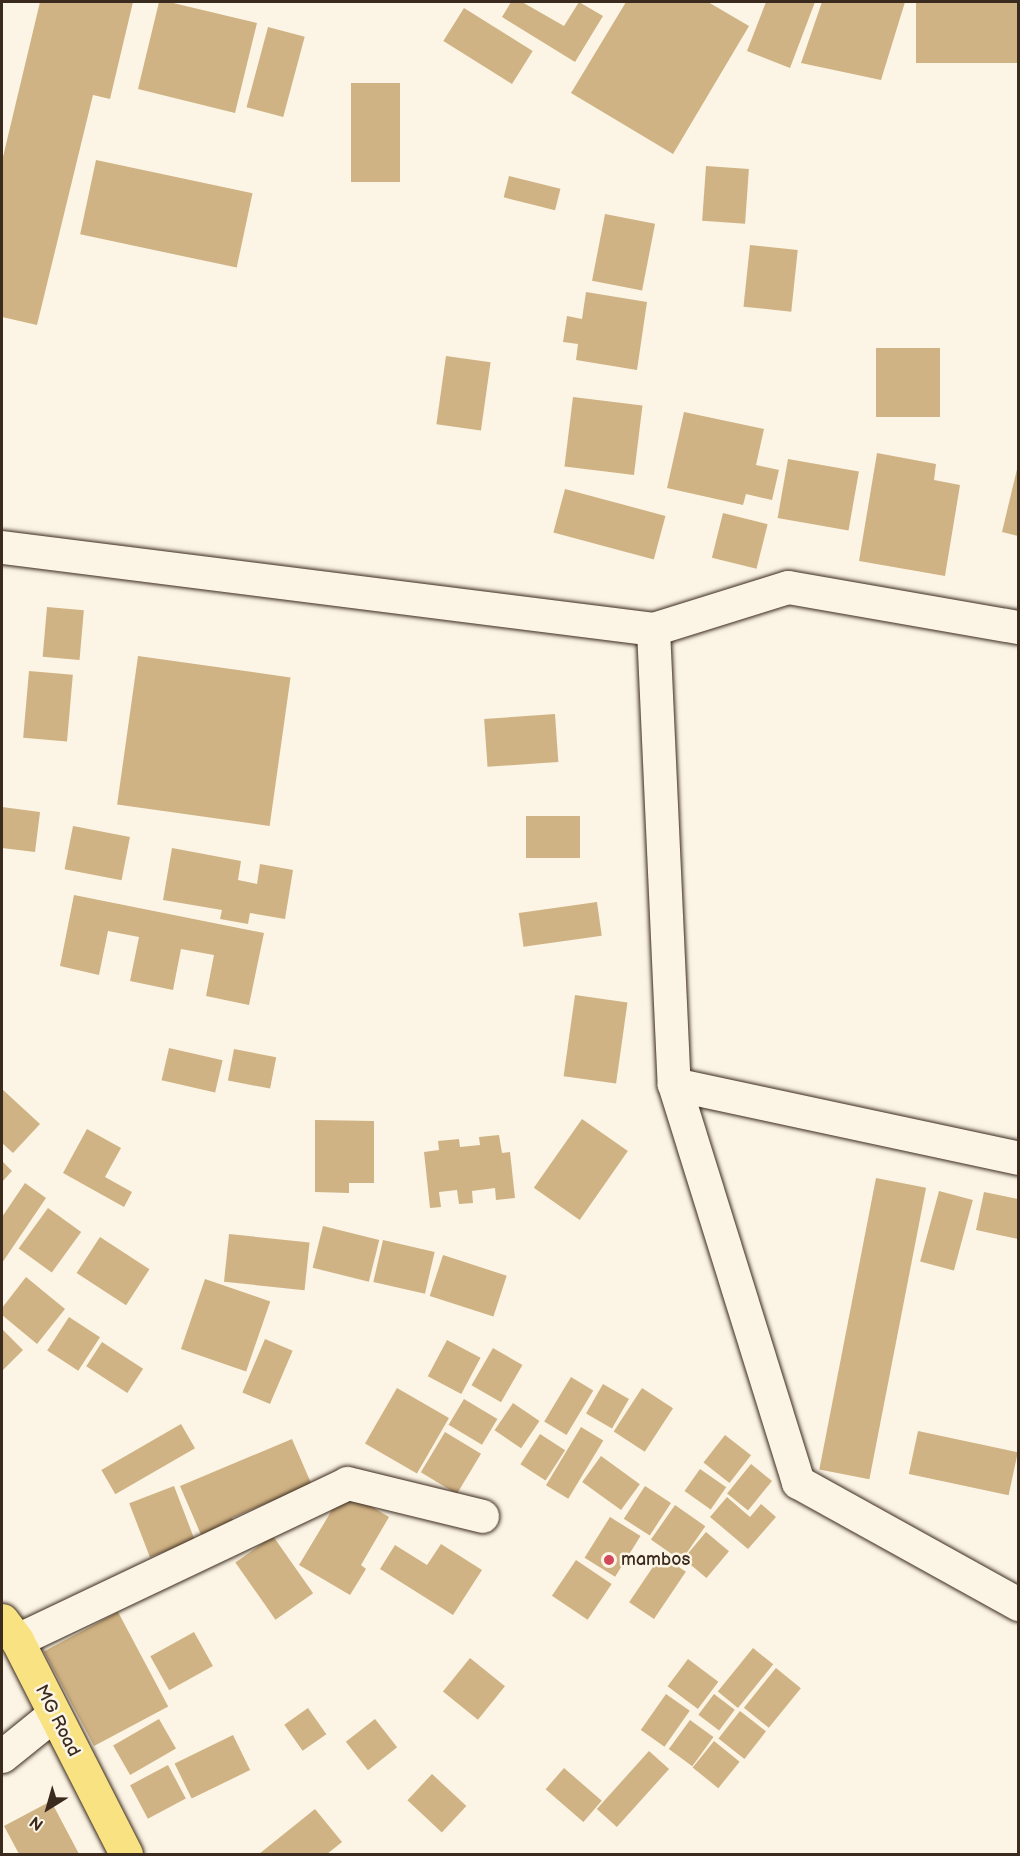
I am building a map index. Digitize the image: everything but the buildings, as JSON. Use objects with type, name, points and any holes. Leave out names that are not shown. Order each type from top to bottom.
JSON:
[{"type":"main road","name":"MG Road","points":[[9,1630],[126,1854]]},
{"type":"street","points":[[2,547],[653,629],[788,587],[1018,627]]},
{"type":"street","points":[[653,629],[674,1084],[798,1482],[1018,1604]]},
{"type":"street","points":[[674,1084],[1018,1158]]},
{"type":"street","points":[[9,1630],[347,1483],[482,1516]]},
{"type":"street","points":[[2,1756],[54,1714]]},
{"type":"place","name":"mambos","points":[[609,1560]]}]
